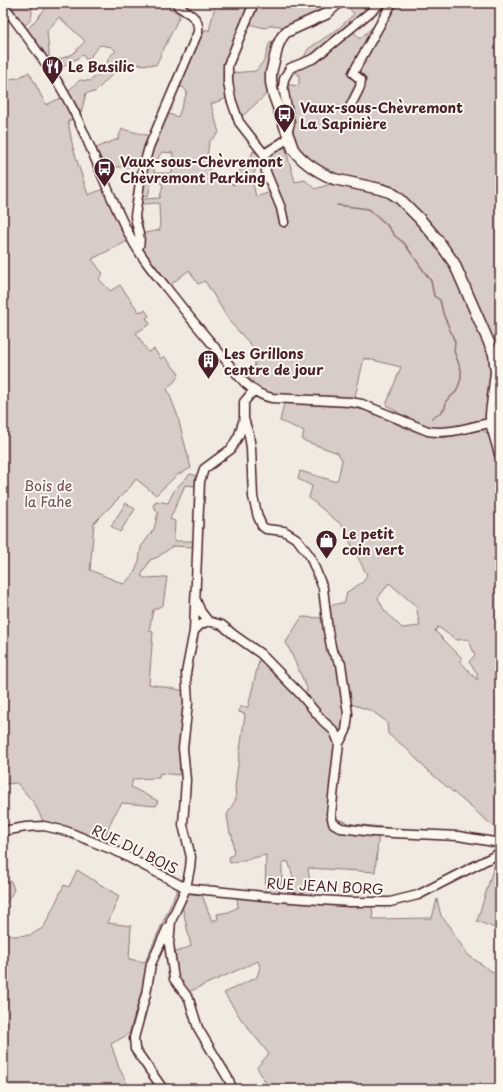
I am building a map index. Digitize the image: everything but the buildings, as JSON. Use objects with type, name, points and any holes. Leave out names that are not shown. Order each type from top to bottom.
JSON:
[{"type":"main road","points":[[338,3],[326,14],[286,32],[278,45],[271,73],[271,82],[273,93],[293,149],[299,157],[316,170],[334,179],[390,192],[399,198],[420,218],[446,250],[460,274],[492,346],[496,360],[498,369],[492,403],[491,423],[500,454]]},
{"type":"street","points":[[138,249],[140,241],[135,216],[141,176],[149,147],[198,32],[199,25],[197,20],[178,6],[179,3]]},
{"type":"street","points":[[254,3],[228,65],[228,82],[231,99],[239,122],[264,154],[266,172],[281,208],[284,222]]},
{"type":"street","points":[[264,154],[288,135],[290,123],[282,87],[284,79],[290,68],[315,58],[381,3]]},
{"type":"street","points":[[349,110],[360,87],[361,80],[353,73],[392,3]]},
{"type":"street","points":[[3,5],[51,70],[70,103],[130,237],[151,269],[188,316],[240,378],[254,390],[263,396],[272,398],[362,404],[428,431],[438,433],[491,423]]},
{"type":"street","points":[[163,1089],[135,1049],[134,1038],[146,994],[151,964],[186,888],[190,862],[184,825],[186,780],[183,748],[188,704],[186,673],[194,631],[194,598],[200,481],[204,469],[231,449],[239,435],[244,419],[244,402],[254,390]]},
{"type":"street","points":[[244,419],[251,448],[253,497],[262,526],[266,529],[284,531],[298,539],[310,556],[323,588],[332,651],[341,664],[348,714],[346,731],[339,743],[331,814],[333,823],[341,828],[373,832],[458,836],[499,843],[499,854]]},
{"type":"street","points":[[194,598],[201,612],[208,621],[222,625],[261,654],[301,695],[322,721],[334,731],[339,743]]},
{"type":"street","points":[[194,631],[200,625],[208,621]]},
{"type":"street","name":"RUE DU BOIS","points":[[3,831],[44,826],[66,832],[118,852],[186,888]]},
{"type":"street","name":"RUE JEAN BORG","points":[[186,888],[263,896],[350,902],[390,902],[418,895],[499,854]]},
{"type":"street","points":[[171,921],[169,944],[174,979],[189,999],[198,1028],[229,1080],[232,1089]]},
{"type":"green space","points":[[3,3],[32,3],[32,16],[30,21],[20,28],[9,14],[3,18]]},
{"type":"green space","points":[[47,3],[162,3],[180,15],[156,65],[122,64],[95,92],[86,93],[81,113],[68,91],[80,80],[90,81],[108,66],[108,59],[116,51],[112,47],[100,45],[91,57],[86,60],[83,55],[58,70],[55,61],[73,54],[85,41],[59,17],[47,31],[50,64],[27,30],[49,4]]},
{"type":"green space","points":[[211,3],[250,3],[225,63],[227,98],[211,104],[219,133],[209,142],[207,158],[210,173],[234,185],[240,170],[246,170],[253,151],[261,155],[252,179],[256,197],[271,192],[267,153],[285,147],[295,182],[305,180],[315,189],[334,183],[310,162],[294,141],[279,102],[287,94],[286,84],[297,86],[299,84],[299,75],[294,72],[298,70],[308,49],[338,29],[354,14],[345,3],[376,3],[353,31],[360,39],[382,18],[393,3],[500,3],[500,446],[493,420],[487,419],[475,421],[445,429],[429,428],[414,422],[386,405],[401,367],[364,358],[354,401],[271,395],[256,389],[254,383],[246,374],[255,366],[254,348],[230,322],[205,281],[198,284],[189,270],[169,286],[145,255],[140,234],[160,230],[159,203],[142,204],[141,201],[145,199],[160,198],[163,184],[152,180],[148,196],[138,195],[144,167],[154,168],[154,173],[172,173],[173,153],[162,152],[157,162],[145,163],[165,113],[178,117],[187,92],[183,87],[177,88],[188,60],[206,29],[209,31],[215,6]]},
{"type":"green space","points":[[258,3],[331,3],[322,11],[286,27],[272,25],[265,28],[249,24]]},
{"type":"green space","points":[[275,38],[266,81],[270,91],[239,119],[231,73],[256,71],[265,59],[269,44]]},
{"type":"green space","name":"Bois de la Fahe","points":[[29,72],[46,105],[63,97],[75,118],[68,121],[73,148],[88,195],[104,189],[128,241],[92,259],[103,274],[99,279],[110,291],[120,285],[139,312],[145,310],[149,316],[146,318],[150,324],[136,333],[148,352],[154,349],[161,359],[164,356],[179,374],[175,381],[167,388],[177,414],[191,468],[177,475],[156,495],[136,479],[131,486],[94,523],[90,570],[124,584],[134,573],[139,561],[141,547],[154,529],[158,513],[153,506],[156,501],[168,503],[175,489],[190,474],[198,476],[197,486],[185,485],[170,519],[175,521],[174,541],[194,541],[194,547],[173,546],[158,557],[150,560],[141,576],[145,578],[167,577],[163,605],[153,610],[149,631],[153,632],[149,684],[185,691],[179,775],[160,773],[159,778],[133,779],[131,787],[158,801],[156,806],[122,803],[113,817],[103,842],[44,823],[34,803],[17,783],[4,784],[3,787],[3,76],[6,79],[18,78]]},
{"type":"green space","points":[[122,129],[150,136],[141,167],[105,167],[96,148],[118,139]]},
{"type":"green space","points":[[284,403],[351,407],[379,414],[400,426],[420,433],[443,438],[481,430],[488,433],[500,471],[500,549],[493,561],[500,571],[500,841],[498,841],[498,830],[427,770],[406,748],[388,734],[387,722],[372,711],[348,703],[344,731],[340,737],[305,697],[307,688],[286,642],[302,617],[322,618],[327,642],[331,639],[329,606],[345,602],[347,592],[363,582],[367,575],[350,542],[348,527],[343,526],[309,498],[312,486],[298,479],[300,471],[334,481],[338,479],[342,460],[338,453],[302,440],[304,431],[280,421]],"holes":[[[389,583],[416,606],[420,626],[402,628],[384,610],[378,598]],[[438,627],[457,640],[468,639],[475,655],[469,662],[477,673],[477,680],[460,661],[462,658],[435,631]]]},
{"type":"green space","points":[[126,503],[135,509],[120,532],[111,526]]},
{"type":"green space","points":[[260,656],[301,696],[336,740],[329,816],[352,824],[392,828],[391,833],[379,832],[375,872],[308,868],[312,897],[295,895],[293,877],[288,861],[282,863],[282,877],[279,894],[265,894],[266,855],[230,863],[229,857],[234,854],[232,834],[230,834],[227,815],[236,799],[235,787],[245,714],[239,712],[240,707],[248,707]]},
{"type":"green space","points":[[497,857],[500,857],[500,930],[477,921]]},
{"type":"green space","points":[[77,870],[119,896],[108,923],[131,926],[129,959],[145,962],[178,888],[182,891],[150,963],[129,1034],[111,1044],[119,1068],[130,1089],[3,1089],[3,930],[12,936],[31,935],[44,927],[64,885],[69,887]]},
{"type":"green space","points":[[11,881],[14,890],[3,906],[3,883]]},
{"type":"green space","points":[[184,893],[202,895],[212,921],[218,919],[217,914],[229,912],[238,907],[237,897],[372,906],[373,919],[432,918],[437,899],[441,916],[450,926],[468,955],[500,977],[500,1089],[269,1089],[257,1067],[269,1054],[241,1019],[224,993],[257,977],[260,967],[258,961],[186,993],[176,978],[172,954],[191,946],[181,901]]},
{"type":"waterway","points":[[337,205],[369,209],[386,224],[395,236],[404,243],[431,281],[434,296],[440,300],[443,313],[455,342],[454,351],[461,370],[461,379],[456,392],[446,401],[445,408],[432,418]]},
{"type":"place","name":"Le Basilic","points":[[53,86]]},
{"type":"place","name":"Vaux-sous-Chèvremont La Sapinière","points":[[285,134]]},
{"type":"place","name":"Vaux-sous-Chèvremont Chèvremont Parking","points":[[105,188]]},
{"type":"place","name":"Les Grillons centre de jour","points":[[208,380]]},
{"type":"place","name":"Le petit coin vert","points":[[326,560]]}]
